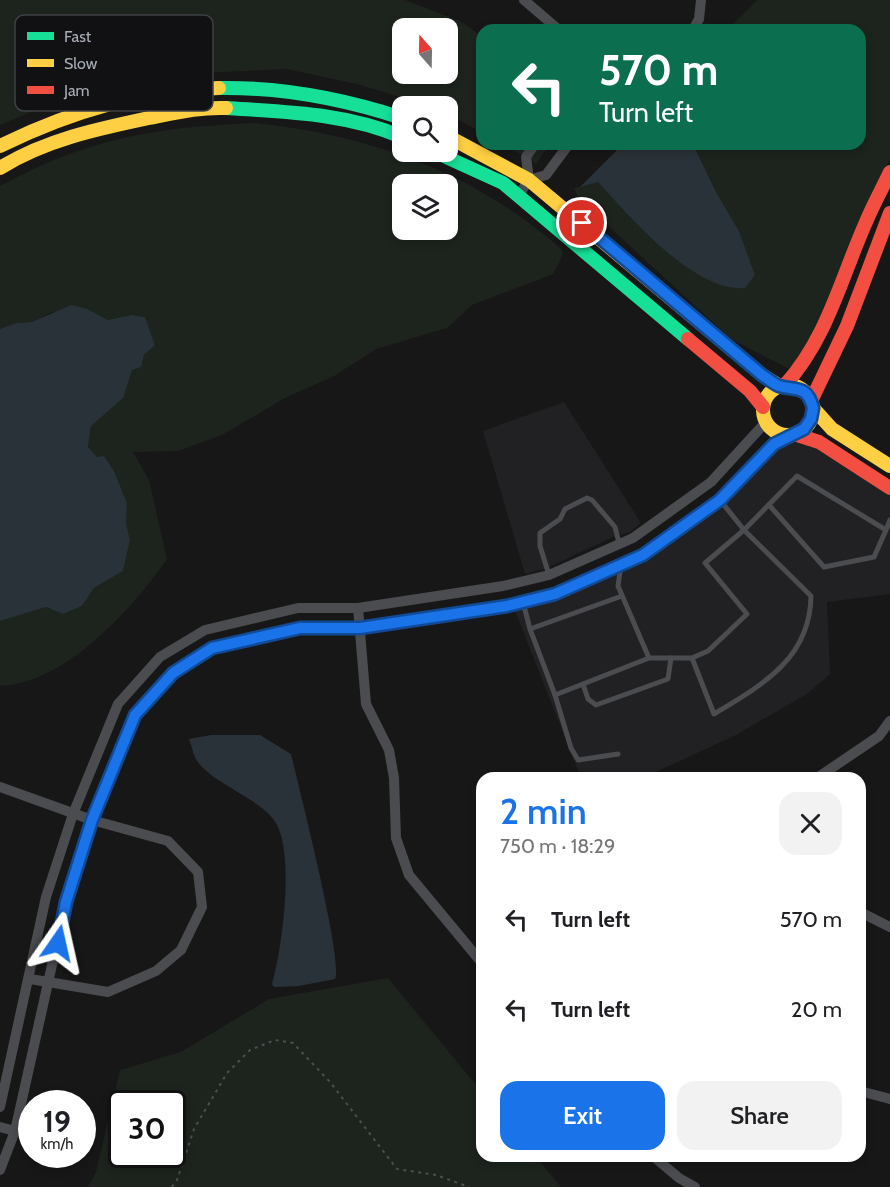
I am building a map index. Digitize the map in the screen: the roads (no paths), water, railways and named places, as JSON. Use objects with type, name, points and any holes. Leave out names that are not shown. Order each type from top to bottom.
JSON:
[{"type":"street","points":[[524,0],[552,24]]},
{"type":"street","points":[[696,24],[701,0]]},
{"type":"street","points":[[213,87],[309,93],[392,115]]},
{"type":"street","points":[[213,108],[308,113],[392,133]]},
{"type":"street","points":[[0,146],[74,111]]},
{"type":"street","points":[[0,168],[16,158],[81,132],[184,111]]},
{"type":"street","points":[[458,142],[529,180],[762,375],[783,386],[799,388],[832,429],[890,466]]},
{"type":"street","points":[[529,180],[526,157],[531,150]]},
{"type":"street","points":[[518,196],[529,180],[546,175],[565,150]]},
{"type":"street","points":[[457,162],[502,183],[750,391],[763,407],[766,422],[776,432],[819,442],[890,488]]},
{"type":"street","points":[[763,407],[767,397],[783,386],[805,363],[830,314],[866,222],[890,172]]},
{"type":"street","points":[[0,1170],[15,1131],[50,983],[66,902],[92,820],[135,715],[173,673],[212,648],[300,628],[360,628],[523,602],[555,594],[643,555],[720,500],[774,444],[808,424],[812,404],[847,326],[890,213]]},
{"type":"street","points":[[866,222],[883,229]]},
{"type":"street","points":[[0,1107],[30,979],[46,897],[73,814],[118,704],[160,657],[205,630],[298,608],[358,608],[520,582],[549,575],[633,538],[707,485],[766,422]]},
{"type":"street","points":[[707,485],[720,500]]},
{"type":"street","points":[[619,543],[621,565]]},
{"type":"street","points":[[520,582],[523,602]]},
{"type":"street","points":[[358,608],[366,704],[389,750],[394,778],[396,838],[409,875],[476,956]]},
{"type":"street","points":[[205,630],[212,648]]},
{"type":"street","points":[[827,772],[879,736],[890,721]]},
{"type":"street","points":[[0,787],[73,814],[168,841],[198,872],[202,907],[181,950],[156,971],[108,992],[30,979]]},
{"type":"street","points":[[866,915],[890,927]]},
{"type":"street","points":[[866,1093],[890,1099]]},
{"type":"street","points":[[0,1127],[15,1131]]},
{"type":"street","points":[[660,1162],[679,1178],[695,1187]]},
{"type":"lane","points":[[555,695],[648,658],[692,658],[708,651],[747,614],[705,563],[744,530],[797,476],[886,530]]},
{"type":"lane","points":[[549,575],[540,546],[540,533],[560,519],[565,509],[587,498],[592,500],[615,527],[619,543]]},
{"type":"lane","points":[[692,658],[714,714],[762,685],[788,659],[803,639],[810,615],[811,597],[744,530],[720,500]]},
{"type":"lane","points":[[769,505],[824,567],[874,557],[890,520]]},
{"type":"lane","points":[[621,565],[618,586],[648,658]]},
{"type":"lane","points":[[530,629],[622,596]]},
{"type":"lane","points":[[523,602],[571,748],[578,760],[618,754]]},
{"type":"lane","points":[[583,684],[588,699],[596,705],[668,679],[670,658]]}]
